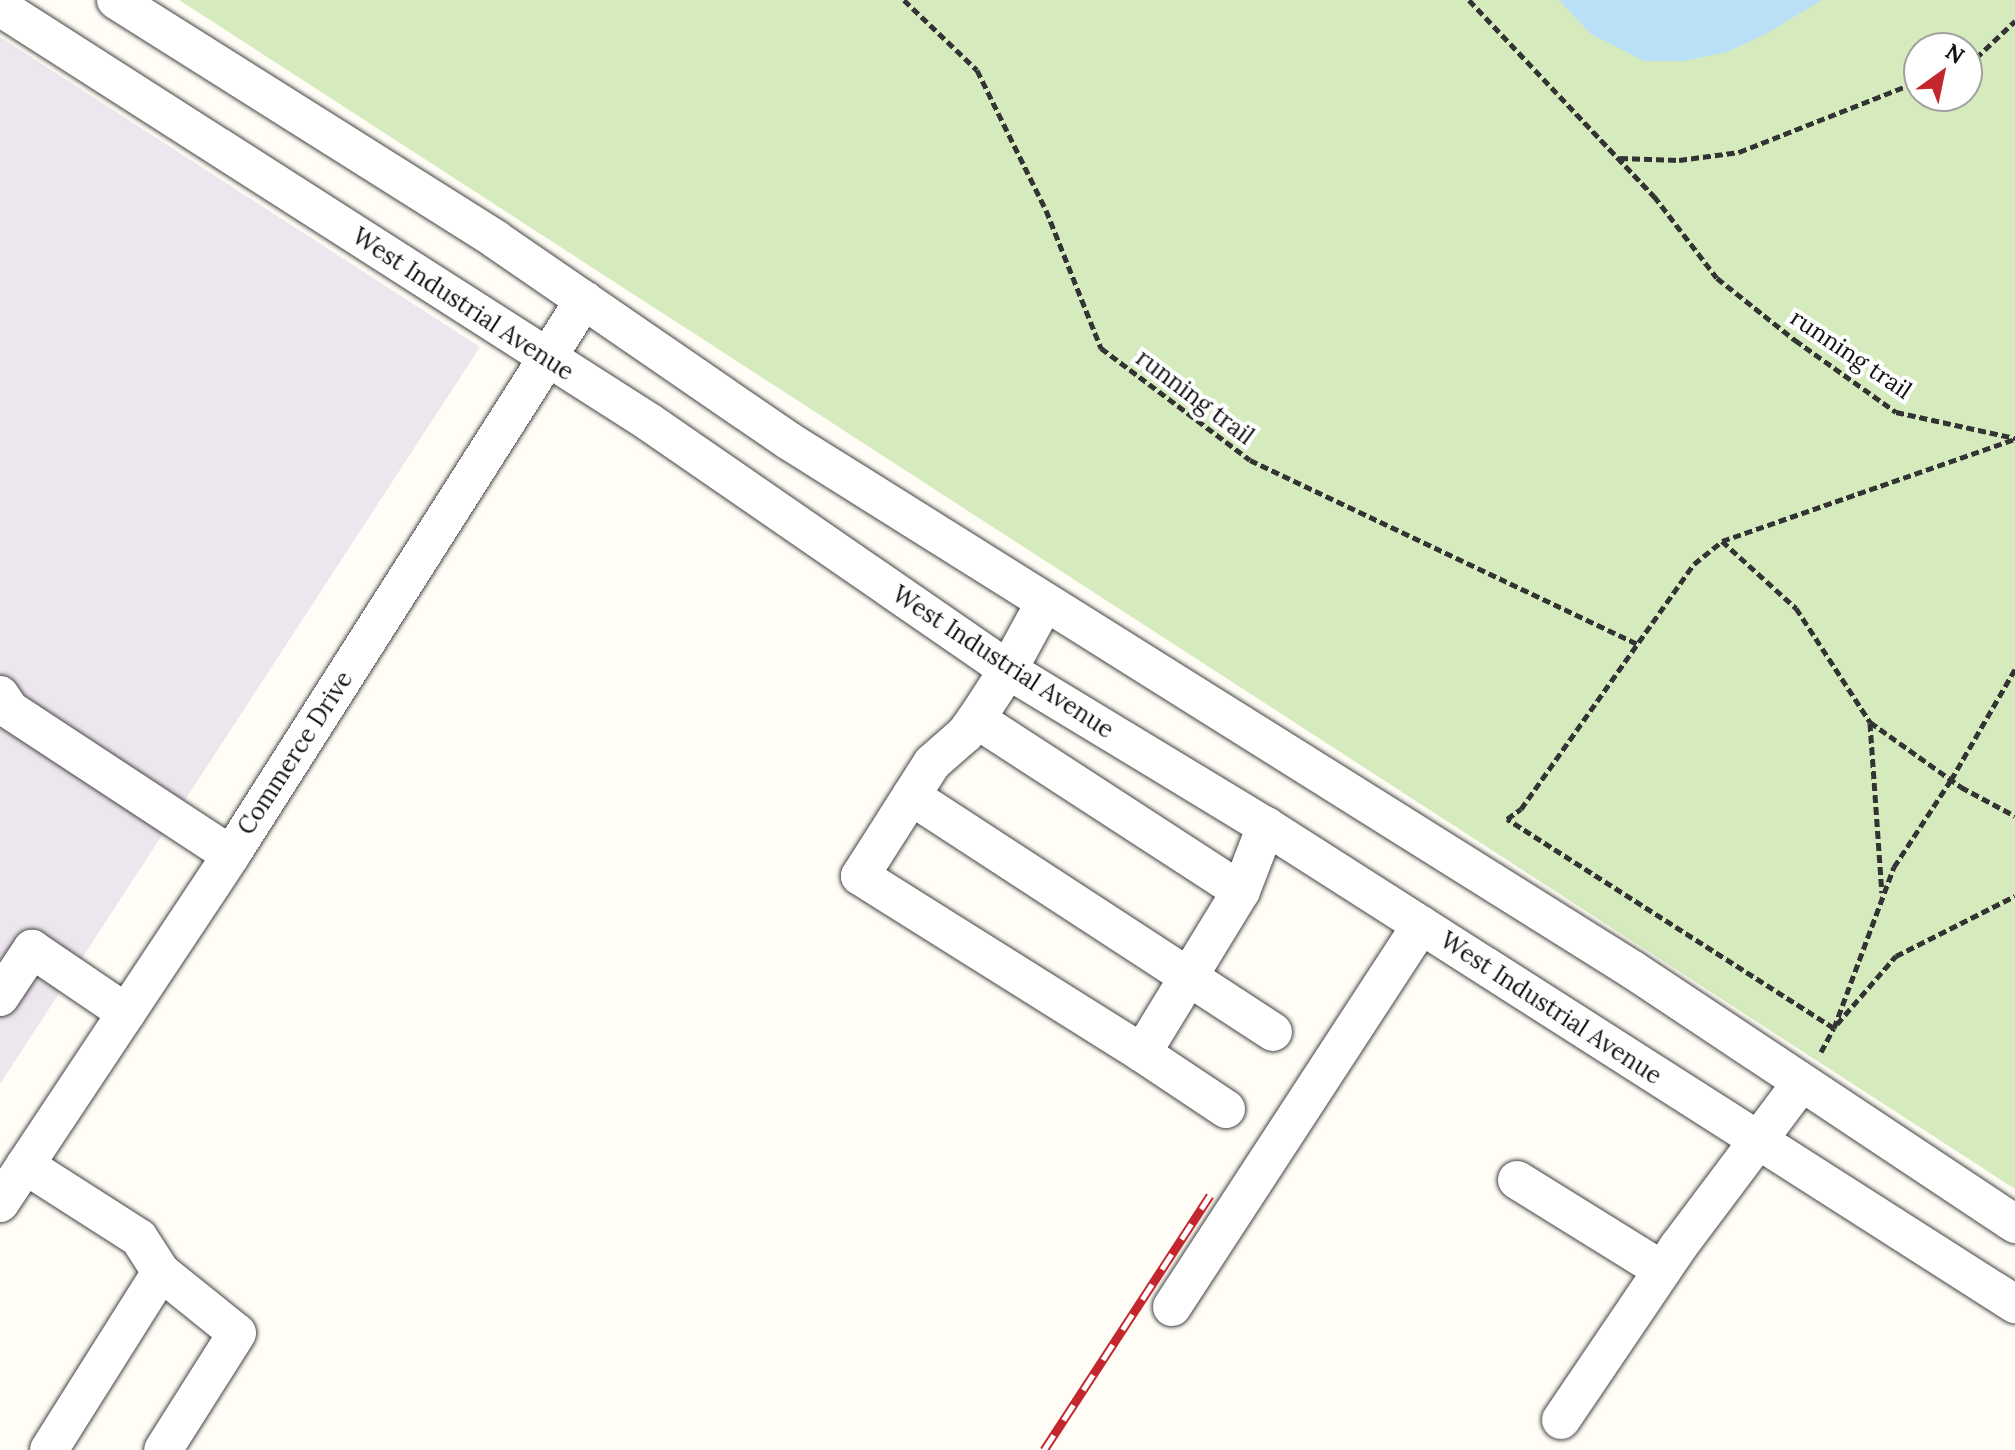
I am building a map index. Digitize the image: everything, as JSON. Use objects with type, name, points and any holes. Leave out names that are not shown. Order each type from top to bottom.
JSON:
[{"type":"street","points":[[116,0],[495,239],[789,441],[1633,970],[2015,1224]]},
{"type":"street","name":"West Industrial Avenue","points":[[0,7],[649,422],[1008,670],[1266,826],[2015,1304]]},
{"type":"street","name":"Commerce Drive","points":[[0,1203],[231,855],[584,300]]},
{"type":"street","points":[[1045,602],[1008,670],[976,719],[965,734],[932,763],[860,876],[1226,1109]]},
{"type":"street","points":[[0,695],[10,710],[231,855]]},
{"type":"street","points":[[976,719],[1241,891]]},
{"type":"street","points":[[911,796],[1273,1032]]},
{"type":"street","points":[[1142,1053],[1241,891],[1266,826]]},
{"type":"street","points":[[1172,1307],[1421,925]]},
{"type":"street","points":[[0,997],[32,949],[126,1013]]},
{"type":"street","points":[[1561,1420],[1662,1270],[1801,1083]]},
{"type":"street","points":[[25,1165],[139,1238],[161,1272],[237,1333],[163,1450]]},
{"type":"street","points":[[1517,1180],[1662,1270]]},
{"type":"street","points":[[49,1450],[161,1272]]},
{"type":"path","name":"running trail","points":[[904,0],[977,70],[1046,210],[1101,348],[1250,460],[1637,644]]},
{"type":"path","name":"running trail","points":[[1469,0],[1654,196],[1717,278],[1896,412],[2015,438]]},
{"type":"path","points":[[1983,51],[2015,21]]},
{"type":"path","points":[[1619,157],[1679,160],[1739,152],[1903,87]]},
{"type":"path","points":[[1834,1028],[1507,819],[1521,809],[1694,564],[1722,541],[2015,438]]},
{"type":"path","points":[[1722,541],[1796,608],[1870,722],[1951,780],[2015,816]]},
{"type":"path","points":[[1834,1060],[1821,1052],[1834,1028],[1894,867],[1951,780],[2015,669]]},
{"type":"path","points":[[1870,722],[1882,897]]},
{"type":"path","points":[[1834,1028],[1896,956],[2015,896]]},
{"type":"shaded area","points":[[0,37],[480,347],[0,1084]]},
{"type":"green space","points":[[179,0],[2015,0],[2015,1189]]},
{"type":"water","points":[[1559,0],[1822,0],[1764,35],[1727,52],[1684,61],[1644,61],[1591,34]]},
{"type":"railway","points":[[1044,1450],[1210,1195]]}]
